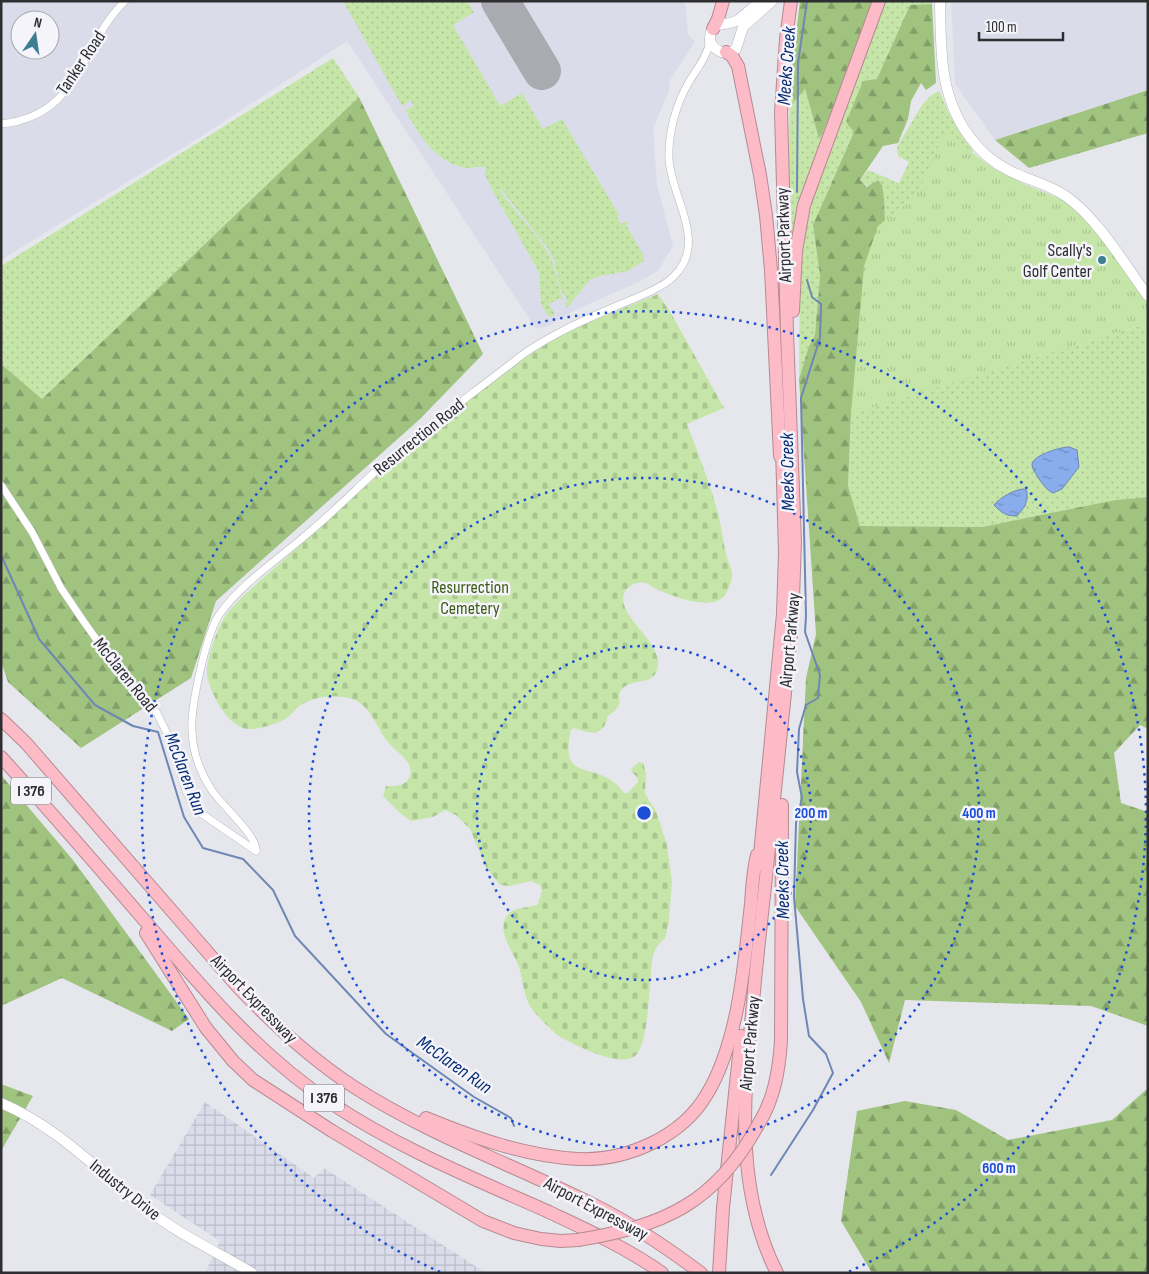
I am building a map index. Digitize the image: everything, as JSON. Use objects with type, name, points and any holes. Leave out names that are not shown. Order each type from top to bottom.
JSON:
[{"type":"highway","points":[[713,29],[718,20],[723,1]]},
{"type":"highway","name":"Airport Parkway","points":[[719,1273],[782,637],[785,570],[784,507],[773,151],[776,70],[783,1]]},
{"type":"highway","name":"Airport Parkway","points":[[777,1273],[763,1239],[748,1178],[745,1103],[752,1012],[792,625],[795,542],[781,112],[785,46],[792,1]]},
{"type":"highway","points":[[790,418],[796,251],[800,226],[808,194],[879,1]]},
{"type":"highway","points":[[723,52],[732,56],[738,66],[759,169],[766,216],[771,270],[784,507]]},
{"type":"highway","points":[[62,824],[155,946],[206,1028],[233,1061],[253,1080],[332,1131],[483,1221],[514,1233],[561,1241],[612,1235],[669,1215],[695,1201],[716,1184],[748,1145],[766,1113],[774,1090],[780,1065],[781,1049],[781,838],[792,625]]},
{"type":"highway","name":"Airport Expressway","points":[[1,719],[26,743],[237,986],[267,1018],[321,1064],[386,1106],[432,1130],[593,1204],[628,1223],[701,1273]]},
{"type":"highway","name":"Airport Expressway","points":[[1,757],[62,824],[218,1005],[258,1045],[297,1078],[330,1103],[374,1130],[615,1244],[662,1273]]},
{"type":"highway","points":[[293,1041],[355,1082],[388,1100],[446,1126],[502,1146],[534,1153],[580,1159],[602,1158],[628,1153],[650,1144],[672,1131],[691,1115],[706,1095],[723,1061],[739,997],[756,860],[761,836]]},
{"type":"street","name":"Tanker Road","points":[[1,124],[16,122],[36,115],[48,108],[64,93],[112,17],[125,1]]},
{"type":"street","points":[[759,6],[743,27],[736,48],[723,52],[715,49],[710,42],[710,33],[713,29],[720,24],[738,20],[759,6],[772,1]]},
{"type":"street","points":[[940,1],[943,73],[948,96],[960,123],[976,146],[989,158],[1007,170],[1065,195],[1081,207],[1148,296]]},
{"type":"street","name":"Resurrection Road","points":[[256,852],[254,839],[219,800],[204,777],[197,760],[192,733],[195,693],[208,644],[218,617],[246,586],[314,528],[388,460],[522,355],[562,330],[651,291],[679,271],[687,255],[689,241],[687,227],[669,167],[669,144],[682,96],[701,64],[710,42]]},
{"type":"street","name":"Resurrection Road","points":[[701,64],[712,56],[723,52]]},
{"type":"street","name":"McClaren Road","points":[[1,485],[32,532],[61,588],[84,622],[157,713],[172,744],[186,791],[193,804],[202,814],[256,852]]},
{"type":"street","name":"Industry Drive","points":[[1,1103],[22,1112],[54,1132],[155,1216],[252,1273]]},
{"type":"shaded area","points":[[1,1],[685,1],[688,34],[695,42],[670,80],[669,91],[653,128],[657,184],[673,246],[658,271],[637,283],[575,310],[549,326],[536,329],[347,41],[202,136],[1,260]]},
{"type":"shaded area","points":[[951,1],[1148,1],[1148,90],[995,140],[955,84]]},
{"type":"shaded area","points":[[205,1102],[314,1178],[324,1168],[486,1273],[205,1273],[220,1241],[150,1195]]},
{"type":"green space","points":[[343,1],[468,1],[474,12],[453,25],[500,106],[522,93],[543,129],[562,119],[619,215],[617,217],[621,224],[627,221],[626,225],[644,256],[644,261],[628,271],[600,276],[590,280],[567,308],[565,304],[568,301],[560,289],[554,260],[549,250],[501,189],[500,191],[539,240],[552,262],[560,290],[564,301],[560,298],[549,304],[555,315],[549,317],[541,304],[539,272],[494,193],[485,175],[486,167],[466,168],[455,165],[437,154],[422,138],[405,110],[414,106],[410,100],[402,106]]},
{"type":"green space","points":[[800,1],[874,1],[819,139],[805,89],[794,102],[790,84]]},
{"type":"green space","points":[[884,1],[932,1],[932,4],[910,5],[813,225],[820,276],[815,335],[809,346],[799,379],[800,286],[804,240],[813,194]]},
{"type":"green space","points":[[932,4],[936,83],[926,90],[921,83],[911,101],[908,119],[898,143],[883,146],[860,180],[867,187],[878,180],[882,185],[885,221],[878,226],[851,414],[848,486],[860,526],[982,527],[1115,500],[1148,497],[1148,729],[1140,725],[1114,753],[1121,803],[1148,812],[1148,1026],[1091,1006],[905,1000],[889,1063],[861,1002],[795,906],[806,678],[816,634],[799,379],[809,346],[815,335],[820,276],[813,225],[854,132],[846,122],[863,81],[877,79],[910,5]]},
{"type":"green space","points":[[866,24],[792,252],[788,158],[790,84],[794,101],[805,89],[819,139]]},
{"type":"green space","points":[[333,58],[359,97],[42,399],[1,364],[1,266]]},
{"type":"green space","points":[[1148,90],[1148,133],[1029,168],[995,140]]},
{"type":"green space","points":[[940,92],[946,108],[973,150],[971,155],[921,186],[913,200],[1062,349],[1148,323],[1148,497],[1115,500],[982,527],[860,526],[848,486],[851,414],[885,221],[884,199],[860,180],[868,170],[899,183],[909,162],[898,156],[897,147],[922,105],[930,96]]},
{"type":"green space","points":[[359,97],[483,354],[420,419],[216,601],[191,678],[81,748],[8,682],[1,661],[1,364],[42,399]]},
{"type":"green space","points":[[945,132],[993,168],[1024,184],[1063,200],[1091,224],[1148,304],[1148,323],[851,414],[864,266],[878,226],[912,200],[921,186]]},
{"type":"green space","name":"Resurrection Cemetery","points":[[658,294],[672,315],[724,408],[687,424],[716,505],[732,575],[726,594],[720,600],[703,603],[682,599],[646,583],[636,583],[630,586],[624,594],[623,603],[633,621],[655,650],[658,660],[657,670],[651,678],[622,689],[619,695],[618,707],[608,716],[603,728],[599,731],[591,732],[574,728],[571,730],[569,746],[570,757],[574,764],[580,768],[607,777],[624,793],[628,793],[638,782],[638,778],[631,771],[632,768],[639,762],[643,763],[646,772],[645,794],[656,811],[667,845],[672,882],[669,921],[665,938],[653,954],[646,1022],[641,1047],[636,1055],[629,1059],[621,1059],[599,1055],[562,1038],[546,1025],[532,1009],[526,998],[517,962],[504,933],[504,921],[510,913],[517,909],[538,904],[542,891],[540,885],[531,881],[509,886],[500,885],[486,867],[470,829],[456,815],[445,810],[433,817],[411,821],[383,796],[386,786],[399,785],[407,781],[411,773],[410,768],[408,763],[384,737],[364,706],[346,697],[319,698],[301,705],[287,718],[278,722],[262,728],[247,729],[236,725],[223,711],[213,693],[207,673],[216,635],[231,609],[405,451],[514,365],[551,341],[575,328]]},
{"type":"green space","points":[[1,775],[73,860],[189,1019],[172,1031],[62,978],[1,1006]]},
{"type":"green space","points":[[1,1084],[33,1096],[1,1151]]},
{"type":"green space","points":[[1148,1088],[1148,1273],[872,1273],[841,1221],[857,1111],[905,1101],[956,1110],[1008,1140],[1112,1120]]},
{"type":"water","points":[[1069,447],[1077,450],[1079,467],[1062,489],[1053,493],[1046,488],[1037,476],[1032,466],[1033,461],[1047,452]]},
{"type":"water","points":[[1024,489],[1027,491],[1027,499],[1025,506],[1017,516],[1004,514],[994,505],[1008,494]]},
{"type":"waterway","name":"Meeks Creek","points":[[797,192],[798,63],[807,1]]},
{"type":"waterway","name":"Meeks Creek","points":[[771,1175],[813,1110],[833,1073],[826,1054],[809,1036],[803,999],[794,897],[796,823],[802,798],[797,772],[799,729],[806,705],[818,698],[820,675],[805,632],[801,398],[820,338],[821,304],[812,297],[807,280]]},
{"type":"waterway","name":"McClaren Run","points":[[1,555],[39,639],[95,705],[133,726],[158,732],[184,817],[203,848],[243,859],[273,890],[295,936],[386,1034],[474,1097],[511,1118],[514,1126]]},
{"type":"runway","points":[[500,1],[542,71]]},
{"type":"place","name":"Scally's Golf Center","points":[[1102,260]]}]
